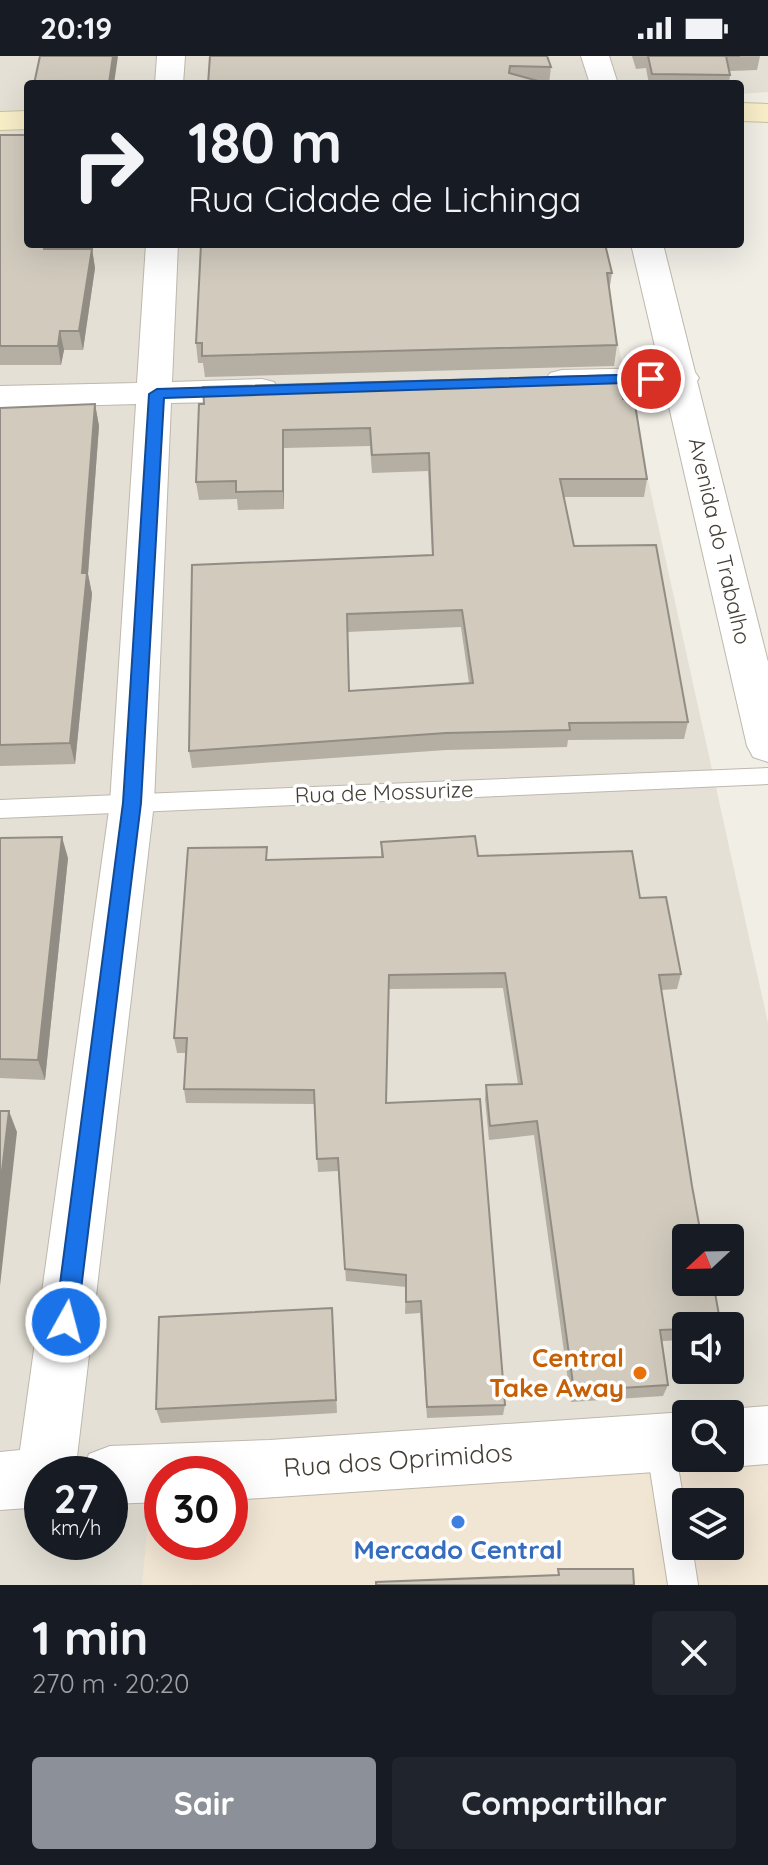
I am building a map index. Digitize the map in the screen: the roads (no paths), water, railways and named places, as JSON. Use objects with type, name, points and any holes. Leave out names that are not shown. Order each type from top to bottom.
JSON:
[{"type":"street","points":[[169,80],[171,56]]},
{"type":"street","points":[[595,56],[603,80]]},
{"type":"street","points":[[744,112],[768,113]]},
{"type":"street","points":[[0,121],[24,120]]},
{"type":"street","points":[[48,1456],[132,803],[157,394],[162,248]]},
{"type":"street","name":"Avenida do Trabalho","points":[[648,248],[682,378],[768,746]]},
{"type":"street","points":[[523,383],[682,378]]},
{"type":"street","points":[[0,397],[300,389]]},
{"type":"street","points":[[744,1437],[768,1435]]},
{"type":"street","name":"Rua dos Oprimidos","points":[[128,1474],[270,1469],[672,1442]]},
{"type":"street","points":[[0,1481],[24,1479]]},
{"type":"lane","name":"Rua de Mossurize","points":[[0,809],[768,776]]},
{"type":"lane","points":[[675,1472],[683,1585]]},
{"type":"place","name":"Central Take Away","points":[[640,1373]]},
{"type":"place","name":"Mercado Central","points":[[458,1522]]}]
